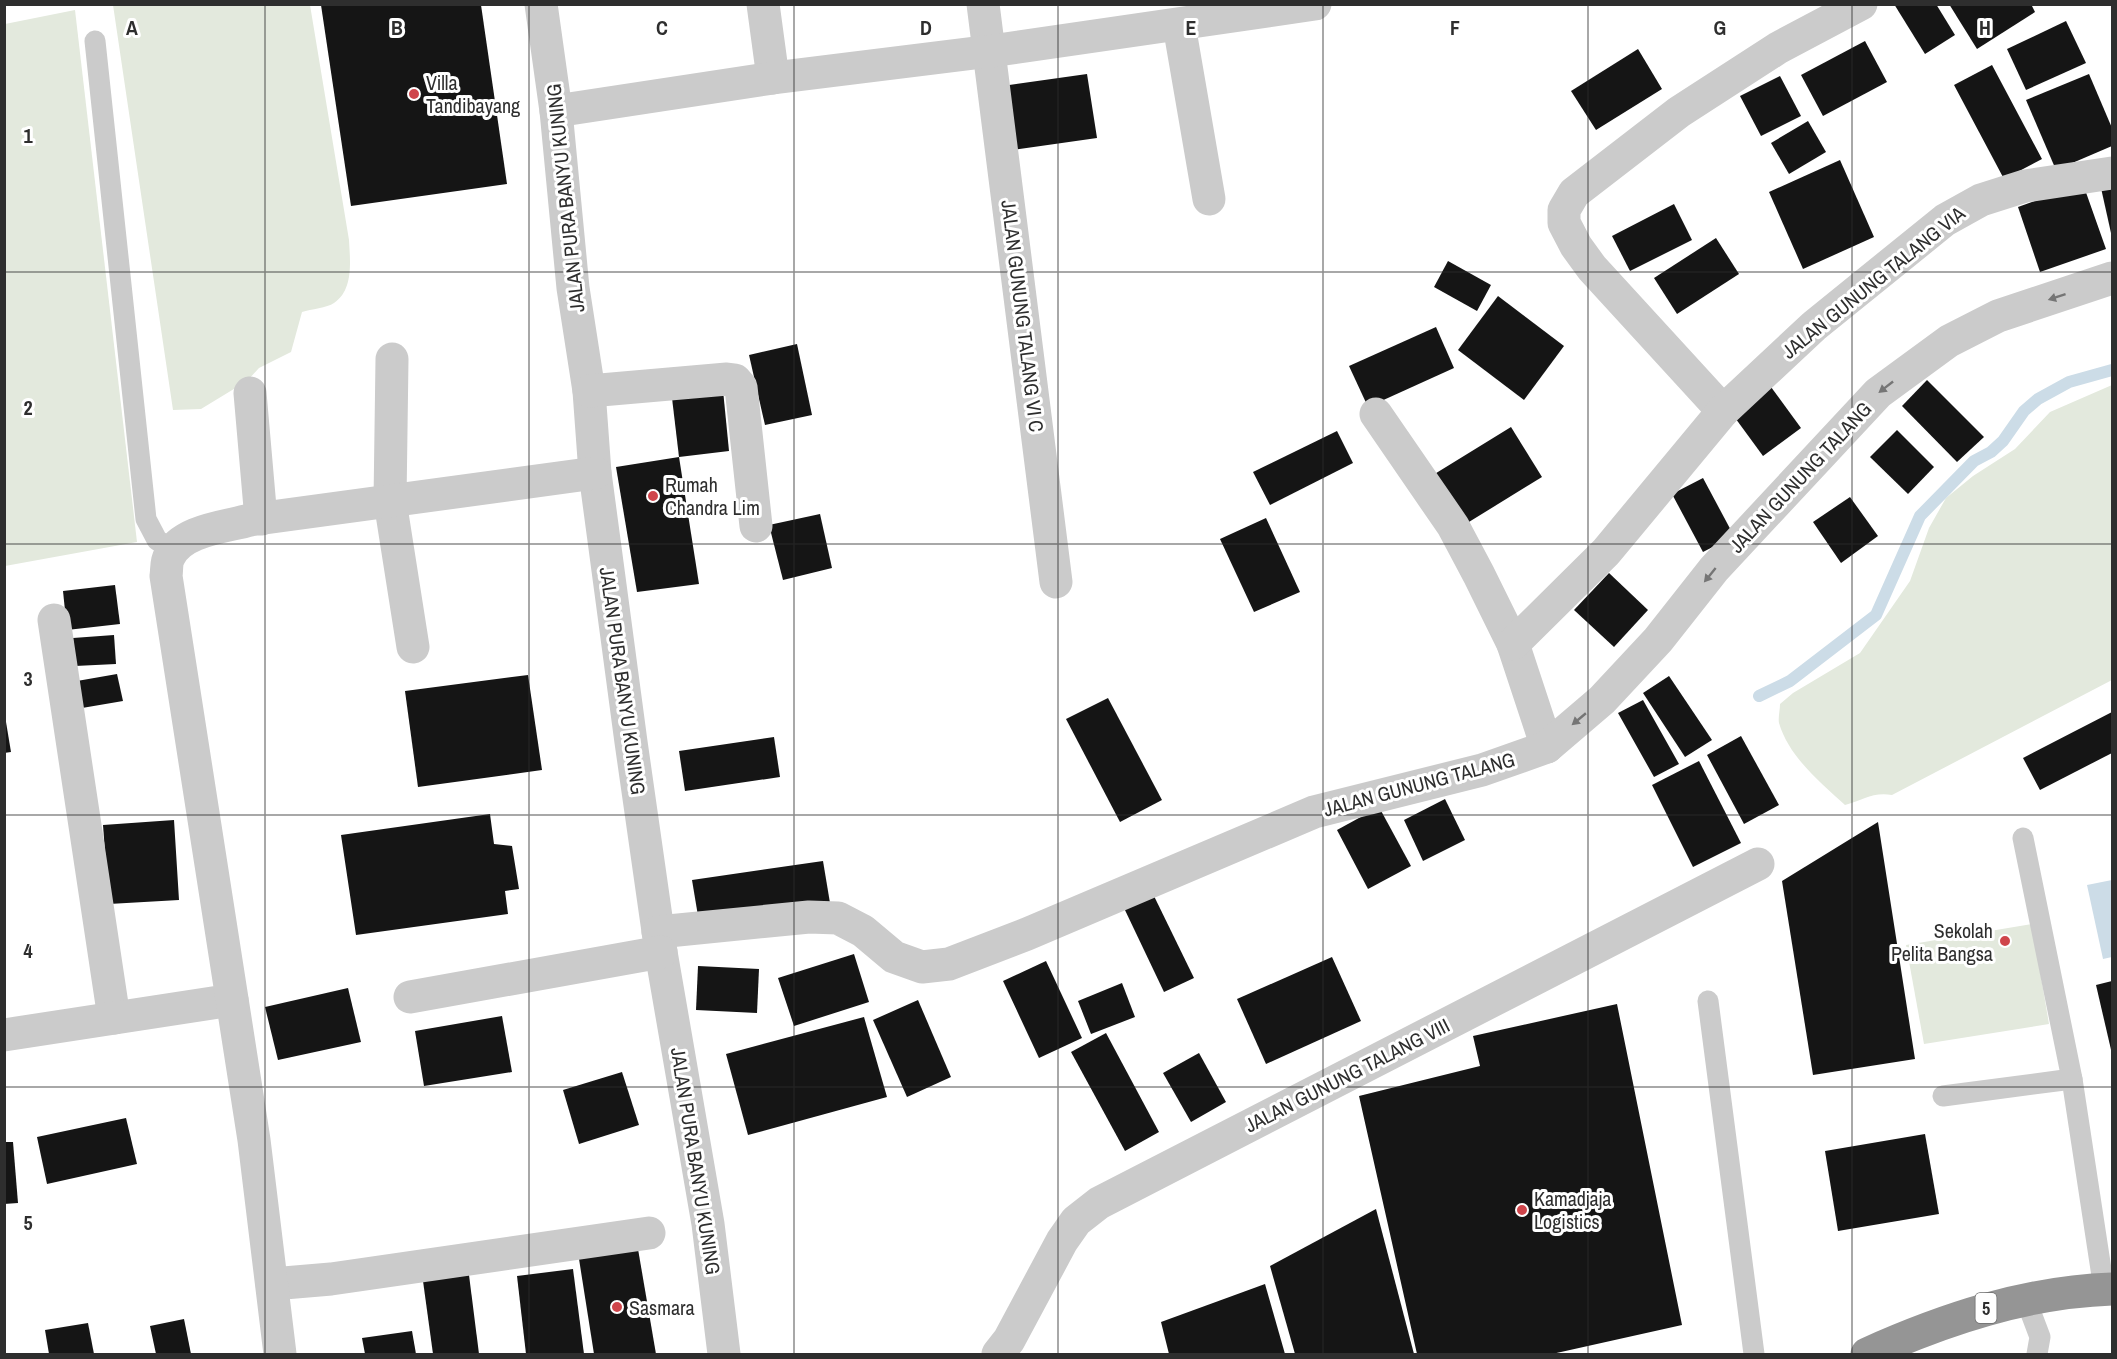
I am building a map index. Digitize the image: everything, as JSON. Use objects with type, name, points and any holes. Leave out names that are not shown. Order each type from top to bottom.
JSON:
[{"type":"highway","name":"5","points":[[1867,1354],[1968,1313],[2026,1300],[2108,1289]]},
{"type":"street","name":"JALAN PURA BANYU KUNING","points":[[542,4],[556,111],[573,288],[589,391],[595,473],[660,942],[708,1224],[724,1354]]},
{"type":"street","points":[[763,4],[772,78]]},
{"type":"street","name":"JALAN GUNUNG TALANG VI C","points":[[983,4],[991,51],[1056,582]]},
{"type":"street","points":[[556,111],[772,78],[991,51],[1314,4]]},
{"type":"street","points":[[1723,411],[1592,268],[1564,223],[1564,210],[1574,193],[1679,112],[1778,48],[1861,4]]},
{"type":"street","points":[[1179,25],[1209,199]]},
{"type":"street","name":"JALAN GUNUNG TALANG VIA","points":[[1513,644],[1606,552],[1723,411],[1814,326],[1962,208],[2025,186],[2112,173]]},
{"type":"street","name":"JALAN GUNUNG TALANG","points":[[410,997],[660,942],[809,916],[838,918],[863,931],[894,957],[922,967],[949,963],[1027,934],[1314,812],[1482,770],[1547,747],[1602,700],[1658,640],[1714,569],[1878,393],[1949,341],[1998,316],[2112,278]]},
{"type":"street","points":[[392,359],[390,501],[413,647]]},
{"type":"street","points":[[589,391],[727,379],[735,381],[741,387],[756,526]]},
{"type":"street","points":[[250,393],[261,519]]},
{"type":"street","points":[[1376,414],[1453,526],[1513,644],[1547,747]]},
{"type":"street","points":[[280,1354],[254,1140],[166,576],[168,557],[179,544],[197,534],[261,519],[595,473]]},
{"type":"street","points":[[54,620],[114,1018]]},
{"type":"street","name":"JALAN GUNUNG TALANG VIII","points":[[998,1354],[1009,1340],[1062,1241],[1076,1221],[1099,1203],[1758,864]]},
{"type":"street","points":[[4,1035],[232,1000]]},
{"type":"street","points":[[272,1284],[331,1279],[649,1233]]},
{"type":"lane","points":[[95,41],[146,519],[157,540],[174,551]]},
{"type":"lane","points":[[2023,838],[2072,1079],[2108,1289]]},
{"type":"lane","points":[[1708,1001],[1754,1354]]},
{"type":"lane","points":[[1943,1096],[2072,1079]]},
{"type":"lane","points":[[2026,1300],[2041,1341],[2037,1354]]},
{"type":"shaded area","points":[[113,5],[310,5],[349,240],[348,283],[334,303],[302,312],[291,352],[259,368],[247,381],[201,409],[173,410]]},
{"type":"shaded area","points":[[75,10],[137,542],[5,566],[5,24]]},
{"type":"shaded area","points":[[2112,385],[2112,680],[1892,795],[1873,796],[1845,805],[1806,768],[1790,747],[1779,723],[1780,704],[1793,693],[1860,653],[1910,581],[1929,528],[1946,498],[1973,476],[2015,449],[2050,412]]},
{"type":"shaded area","points":[[2112,880],[2112,957],[2103,959],[2087,885]]},
{"type":"shaded area","points":[[2032,924],[2049,1024],[1924,1044],[1906,945]]},
{"type":"building","points":[[1894,4],[1936,4],[1955,35],[1925,54]]},
{"type":"building","points":[[1949,4],[2031,4],[2035,12],[1977,49]]},
{"type":"building","name":"Villa Tandibayang","points":[[321,5],[481,5],[507,184],[351,206]]},
{"type":"building","points":[[2066,21],[2086,63],[2026,90],[2007,49]]},
{"type":"building","points":[[1865,41],[1887,82],[1823,116],[1801,75]]},
{"type":"building","points":[[1638,49],[1662,89],[1596,130],[1571,91]]},
{"type":"building","points":[[1992,65],[2042,159],[2004,179],[1954,85]]},
{"type":"building","points":[[1087,74],[1097,138],[1012,150],[1002,86]]},
{"type":"building","points":[[2089,74],[2112,128],[2112,146],[2056,170],[2026,100]]},
{"type":"building","points":[[1780,76],[1801,116],[1761,136],[1740,96]]},
{"type":"building","points":[[1808,121],[1826,152],[1789,174],[1771,143]]},
{"type":"building","points":[[1840,160],[1874,237],[1803,269],[1769,192]]},
{"type":"building","points":[[2083,184],[2106,249],[2040,272],[2018,207]]},
{"type":"building","points":[[2112,185],[2112,232],[2111,233],[2101,188]]},
{"type":"building","points":[[1674,204],[1692,240],[1630,271],[1612,236]]},
{"type":"building","points":[[1716,238],[1739,274],[1677,314],[1654,278]]},
{"type":"building","points":[[1448,261],[1491,285],[1477,311],[1434,287]]},
{"type":"building","points":[[1498,296],[1564,346],[1524,400],[1458,350]]},
{"type":"building","points":[[1436,327],[1454,368],[1368,407],[1349,366]]},
{"type":"building","points":[[797,344],[812,415],[765,425],[749,355]]},
{"type":"building","points":[[1927,380],[1984,437],[1957,462],[1902,406]]},
{"type":"building","points":[[1771,387],[1801,428],[1763,456],[1733,415]]},
{"type":"building","points":[[723,390],[729,451],[679,457],[672,398]]},
{"type":"building","points":[[1511,427],[1542,477],[1464,525],[1433,475]]},
{"type":"building","points":[[1897,430],[1934,467],[1908,494],[1870,457]]},
{"type":"building","points":[[1337,431],[1353,463],[1270,505],[1253,472]]},
{"type":"building","points":[[679,457],[699,584],[637,592],[616,467]]},
{"type":"building","points":[[1703,478],[1734,536],[1703,552],[1672,494]]},
{"type":"building","points":[[1850,497],[1878,536],[1841,563],[1813,522]]},
{"type":"building","points":[[820,514],[832,568],[783,580],[769,525]]},
{"type":"building","points":[[1266,518],[1300,592],[1254,612],[1220,539]]},
{"type":"building","points":[[1609,573],[1648,610],[1614,647],[1574,610]]},
{"type":"building","points":[[115,585],[120,624],[67,630],[63,591]]},
{"type":"building","points":[[114,635],[116,664],[75,666],[73,638]]},
{"type":"building","points":[[117,674],[123,701],[82,708],[77,681]]},
{"type":"building","points":[[528,675],[542,770],[418,787],[405,691]]},
{"type":"building","points":[[1669,676],[1712,740],[1685,757],[1643,693]]},
{"type":"building","points":[[1108,698],[1162,800],[1120,822],[1066,719]]},
{"type":"building","points":[[1643,700],[1679,764],[1654,777],[1618,713]]},
{"type":"building","points":[[4,710],[11,752],[4,753]]},
{"type":"building","points":[[2112,712],[2112,753],[2040,790],[2023,758]]},
{"type":"building","points":[[1741,736],[1779,805],[1744,824],[1707,755]]},
{"type":"building","points":[[774,737],[780,777],[685,791],[679,751]]},
{"type":"building","points":[[1699,761],[1741,843],[1693,867],[1652,785]]},
{"type":"building","points":[[1445,799],[1465,840],[1423,861],[1404,820]]},
{"type":"building","points":[[1379,807],[1411,866],[1368,889],[1337,830]]},
{"type":"building","points":[[490,814],[494,844],[512,846],[519,889],[505,891],[508,914],[356,935],[341,835]]},
{"type":"building","points":[[174,820],[179,900],[109,904],[103,825]]},
{"type":"building","points":[[1878,822],[1915,1059],[1813,1075],[1782,881]]},
{"type":"building","points":[[823,861],[830,903],[699,922],[692,880]]},
{"type":"building","points":[[1153,894],[1194,978],[1164,992],[1124,908]]},
{"type":"building","points":[[854,954],[869,1002],[794,1026],[778,978]]},
{"type":"building","points":[[1332,957],[1361,1021],[1266,1064],[1237,999]]},
{"type":"building","points":[[1046,961],[1082,1038],[1039,1058],[1003,981]]},
{"type":"building","points":[[698,966],[759,969],[757,1013],[696,1010]]},
{"type":"building","points":[[2112,981],[2112,1054],[2096,985]]},
{"type":"building","points":[[1122,983],[1135,1017],[1091,1034],[1078,1001]]},
{"type":"building","points":[[348,988],[361,1042],[278,1060],[265,1007]]},
{"type":"building","points":[[918,1000],[951,1077],[907,1097],[873,1020]]},
{"type":"building","name":"Kamadjaja Logistics","points":[[1617,1004],[1682,1325],[1552,1354],[1417,1354],[1359,1096],[1480,1066],[1473,1036]]},
{"type":"building","points":[[502,1016],[512,1072],[424,1086],[415,1031]]},
{"type":"building","points":[[864,1017],[887,1097],[748,1135],[726,1054]]},
{"type":"building","points":[[1106,1033],[1159,1132],[1125,1151],[1071,1052]]},
{"type":"building","points":[[1199,1053],[1226,1102],[1191,1122],[1163,1073]]},
{"type":"building","points":[[622,1072],[639,1125],[579,1144],[563,1090]]},
{"type":"building","points":[[126,1118],[137,1164],[47,1184],[37,1137]]},
{"type":"building","points":[[1925,1134],[1939,1214],[1838,1231],[1825,1151]]},
{"type":"building","points":[[4,1142],[13,1142],[18,1203],[4,1204]]},
{"type":"building","points":[[1376,1209],[1414,1354],[1295,1354],[1270,1266]]},
{"type":"building","name":"Sasmara","points":[[638,1249],[656,1354],[594,1354],[579,1259]]},
{"type":"building","points":[[573,1269],[584,1354],[526,1354],[517,1276]]},
{"type":"building","points":[[469,1275],[479,1354],[433,1354],[423,1281]]},
{"type":"building","points":[[1265,1284],[1285,1354],[1169,1354],[1161,1322]]},
{"type":"building","points":[[184,1319],[191,1354],[156,1354],[150,1326]]},
{"type":"building","points":[[88,1323],[94,1354],[49,1354],[45,1330]]},
{"type":"building","points":[[412,1331],[416,1354],[365,1354],[362,1338]]},
{"type":"waterway","points":[[1759,696],[1790,681],[1876,615],[1920,516],[1974,461],[1991,452],[2003,441],[2024,411],[2038,399],[2069,382],[2112,370]]},
{"type":"place","name":"Villa Tandibayang","points":[[414,94]]},
{"type":"place","name":"Rumah Chandra Lim","points":[[653,496]]},
{"type":"place","name":"Sekolah Pelita Bangsa","points":[[2005,941]]},
{"type":"place","name":"Kamadjaja Logistics","points":[[1522,1210]]},
{"type":"place","name":"Sasmara","points":[[617,1307]]}]
